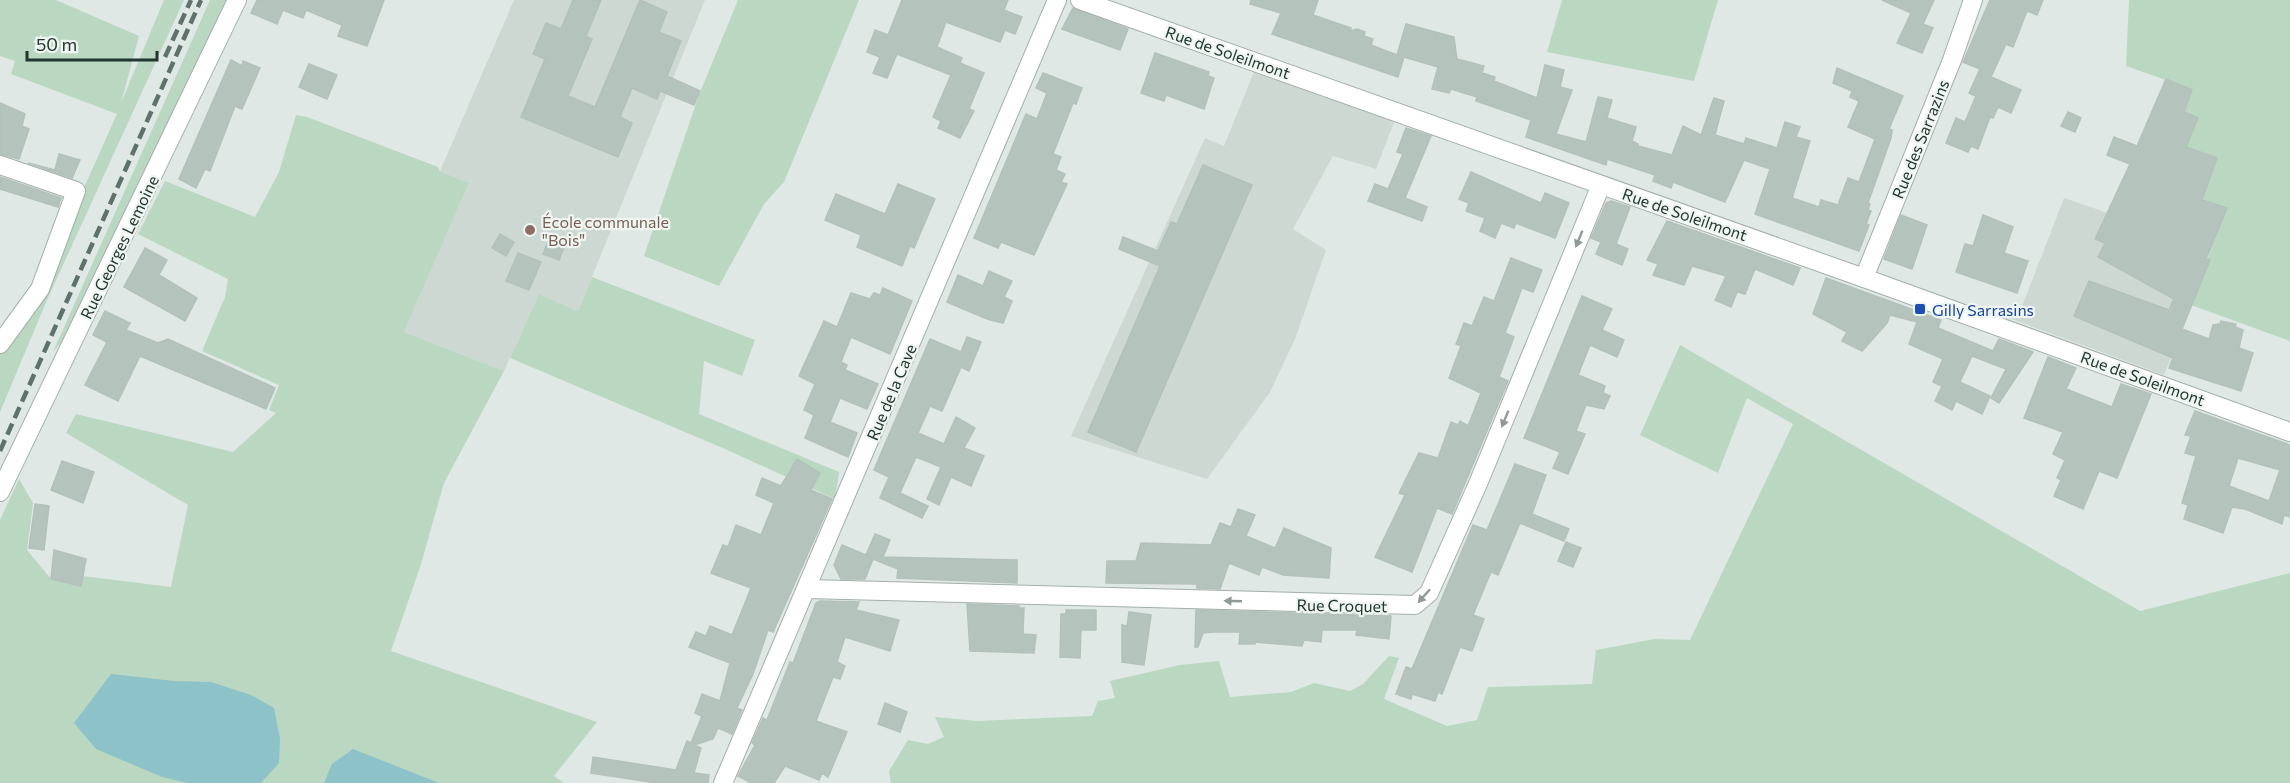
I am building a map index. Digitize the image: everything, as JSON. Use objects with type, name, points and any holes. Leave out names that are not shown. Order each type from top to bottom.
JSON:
[{"type":"street","name":"Rue Georges Lemoine","points":[[0,492],[237,0]]},
{"type":"street","name":"Rue de la Cave","points":[[723,783],[1057,0]]},
{"type":"street","name":"Rue de Soleilmont","points":[[1080,0],[2290,432]]},
{"type":"street","name":"Rue des Sarrazins","points":[[1864,278],[1952,60],[1973,0]]},
{"type":"street","points":[[0,165],[76,191],[40,289],[0,344]]},
{"type":"street","name":"Rue Croquet","points":[[807,589],[1415,605],[1429,592],[1477,486],[1601,185]]},
{"type":"shaded area","name":"École communale \"Bois\"","points":[[514,0],[705,0],[578,311],[539,294],[504,371],[404,332],[469,183],[440,171]]},
{"type":"shaded area","points":[[1258,62],[1398,112],[1376,169],[1333,156],[1293,229],[1326,250],[1295,339],[1270,392],[1207,479],[1071,436],[1205,138],[1224,146]]},
{"type":"shaded area","points":[[2166,80],[2198,118],[2217,158],[2227,208],[2207,259],[2210,260],[2164,375],[2009,318],[2021,309],[2064,198],[2108,213]]},
{"type":"green space","points":[[0,0],[56,0],[139,36],[121,103],[164,0],[184,0],[47,300],[0,412],[0,342],[39,288],[117,114],[11,74],[15,61],[0,56]]},
{"type":"green space","points":[[210,0],[236,0],[88,310],[53,352]]},
{"type":"green space","points":[[738,0],[859,0],[784,182],[764,204],[719,286],[644,256],[699,95]]},
{"type":"green space","points":[[1562,0],[1718,0],[1694,81],[1547,52]]},
{"type":"green space","points":[[2129,0],[2290,0],[2290,341],[2191,305],[2226,208],[2203,200],[2217,158],[2186,147],[2198,119],[2183,112],[2166,80],[2126,66]]},
{"type":"green space","points":[[296,115],[307,117],[438,167],[440,171],[469,183],[404,332],[504,371],[444,483],[421,564],[391,651],[597,722],[554,776],[564,783],[0,783],[0,520],[19,479],[33,503],[27,550],[51,579],[80,586],[82,576],[171,587],[188,505],[66,433],[76,414],[233,452],[276,413],[269,410],[279,385],[202,351],[225,297],[228,279],[138,234],[165,181],[255,217],[279,172]]},
{"type":"green space","points":[[592,277],[755,340],[742,376],[704,361],[699,414],[839,472],[835,499],[725,449],[510,358],[539,294],[578,311]]},
{"type":"green space","points":[[1680,345],[2140,611],[2290,573],[2290,783],[891,783],[889,771],[908,740],[928,744],[944,737],[935,717],[977,721],[1092,716],[1098,701],[1115,698],[1110,681],[1180,665],[1219,661],[1230,697],[1291,692],[1314,683],[1350,691],[1363,684],[1389,656],[1399,658],[1384,699],[1447,726],[1477,720],[1488,687],[1592,684],[1596,650],[1655,639],[1690,640],[1793,424],[1747,398],[1718,473],[1640,435]]},
{"type":"water","points":[[111,674],[174,681],[211,682],[251,695],[274,708],[280,739],[279,763],[261,783],[188,783],[162,777],[96,749],[74,723]]},
{"type":"water","points":[[353,749],[439,783],[324,783],[332,764]]},
{"type":"building","points":[[257,0],[384,0],[367,46],[338,36],[342,25],[306,10],[303,18],[283,10],[277,24],[251,13]]},
{"type":"building","points":[[573,0],[601,0],[586,36],[592,39],[568,96],[595,107],[640,0],[667,12],[659,32],[681,41],[667,76],[700,91],[694,105],[660,91],[657,99],[632,88],[620,117],[632,123],[618,157],[521,117],[545,59],[533,54],[546,23],[561,29]]},
{"type":"building","points":[[902,0],[1008,0],[1004,10],[1022,17],[1015,34],[1005,30],[1000,42],[946,22],[937,47],[962,58],[960,63],[984,73],[969,109],[974,111],[960,138],[938,128],[941,121],[933,117],[951,75],[897,54],[887,78],[873,73],[880,57],[867,52],[875,30],[888,35]]},
{"type":"building","points":[[1251,0],[1318,0],[1313,15],[1351,28],[1350,31],[1357,29],[1365,32],[1364,36],[1373,39],[1371,45],[1397,55],[1406,24],[1454,37],[1457,59],[1484,66],[1482,73],[1495,77],[1494,81],[1537,98],[1545,65],[1564,70],[1560,87],[1572,90],[1556,134],[1586,142],[1598,97],[1612,100],[1607,118],[1636,127],[1632,141],[1638,146],[1672,155],[1683,126],[1701,135],[1714,98],[1724,101],[1715,135],[1744,144],[1746,138],[1777,148],[1785,122],[1800,127],[1796,137],[1810,141],[1792,198],[1819,207],[1821,200],[1838,205],[1848,178],[1859,182],[1875,139],[1848,127],[1859,101],[1850,97],[1852,91],[1833,83],[1837,68],[1903,96],[1889,129],[1892,130],[1891,138],[1868,203],[1870,204],[1868,210],[1871,211],[1866,224],[1869,225],[1859,251],[1755,214],[1770,169],[1744,160],[1725,202],[1673,182],[1671,188],[1653,181],[1655,175],[1607,159],[1606,165],[1526,137],[1531,120],[1476,101],[1477,97],[1451,89],[1449,93],[1432,89],[1438,67],[1404,57],[1398,77],[1272,34],[1281,13],[1250,4]]},
{"type":"building","points":[[1882,0],[1934,0],[1923,24],[1933,28],[1922,53],[1897,43],[1911,13]]},
{"type":"building","points":[[1990,0],[2043,0],[2037,15],[2027,11],[2013,47],[2006,44],[1991,77],[2021,90],[2011,113],[1998,107],[1993,118],[1990,117],[1978,149],[1971,146],[1968,152],[1946,143],[1956,118],[1965,122],[1976,96],[1969,93],[1980,69],[1963,62]]},
{"type":"building","points":[[1073,8],[1128,29],[1120,50],[1062,29]]},
{"type":"building","points":[[1155,53],[1209,72],[1208,76],[1214,78],[1204,109],[1166,95],[1164,101],[1141,93]]},
{"type":"building","points":[[231,60],[242,66],[243,61],[260,68],[242,109],[235,106],[210,171],[205,169],[196,188],[179,179]]},
{"type":"building","points":[[309,64],[337,75],[327,99],[299,87]]},
{"type":"building","points":[[1043,73],[1082,88],[1076,104],[1073,103],[1053,154],[1061,157],[1056,170],[1065,174],[1061,182],[1067,184],[1034,255],[1001,242],[998,248],[974,238],[1026,114],[1037,119],[1047,93],[1036,88]]},
{"type":"building","points":[[2166,79],[2192,90],[2184,112],[2198,118],[2186,147],[2217,158],[2202,200],[2227,208],[2206,259],[2210,260],[2182,329],[2209,339],[2213,325],[2220,324],[2221,321],[2236,324],[2235,327],[2243,330],[2239,348],[2253,353],[2241,391],[2169,368],[2173,358],[2074,316],[2089,281],[2169,310],[2174,299],[2098,257],[2105,243],[2095,239],[2130,164],[2107,155],[2114,137],[2137,146]]},
{"type":"building","points":[[0,103],[25,114],[22,126],[29,129],[19,159],[0,154]]},
{"type":"building","points":[[2068,112],[2081,118],[2075,132],[2061,126]]},
{"type":"building","points":[[1406,128],[1431,136],[1405,198],[1427,207],[1422,221],[1368,201],[1375,184],[1388,189],[1403,154],[1397,152]]},
{"type":"building","points":[[59,154],[80,160],[72,178],[28,163],[55,170]]},
{"type":"building","points":[[1203,165],[1252,185],[1136,452],[1088,432],[1160,266],[1119,249],[1123,237],[1158,251],[1171,222],[1177,224]]},
{"type":"building","points":[[1471,172],[1541,203],[1545,193],[1569,203],[1555,238],[1516,223],[1514,228],[1501,223],[1495,238],[1480,231],[1485,218],[1466,211],[1469,203],[1459,199]]},
{"type":"building","points":[[0,177],[61,198],[58,207],[0,189]]},
{"type":"building","points":[[898,184],[935,199],[914,248],[910,246],[902,266],[857,247],[861,235],[825,220],[836,194],[885,214]]},
{"type":"building","points":[[1611,201],[1630,207],[1616,244],[1628,249],[1622,265],[1596,254],[1601,242],[1591,238],[1606,203]]},
{"type":"building","points":[[1901,215],[1927,225],[1912,269],[1884,259]]},
{"type":"building","points":[[1983,215],[2013,227],[2004,253],[2028,261],[2017,293],[1956,272],[1965,244],[1973,246]]},
{"type":"building","points":[[1667,221],[1800,268],[1793,285],[1755,269],[1745,294],[1737,292],[1731,307],[1715,300],[1726,276],[1692,266],[1684,285],[1653,275],[1658,264],[1647,260]]},
{"type":"building","points":[[500,234],[514,242],[506,256],[492,248]]},
{"type":"building","points":[[550,236],[566,242],[559,260],[543,254]]},
{"type":"building","points":[[145,248],[167,260],[159,275],[197,298],[185,321],[124,287]]},
{"type":"building","points":[[518,253],[541,262],[529,290],[506,281]]},
{"type":"building","points":[[1511,258],[1542,270],[1533,292],[1522,288],[1505,333],[1514,337],[1499,377],[1508,381],[1452,514],[1437,508],[1412,572],[1375,557],[1405,495],[1399,493],[1419,453],[1438,458],[1451,422],[1458,425],[1460,421],[1468,426],[1481,393],[1449,378],[1461,346],[1456,344],[1464,323],[1472,326],[1484,297],[1494,301]]},
{"type":"building","points":[[989,271],[1012,281],[1004,297],[1012,301],[1003,323],[987,319],[947,302],[958,275],[983,286]]},
{"type":"building","points":[[1826,278],[1941,320],[1938,328],[1993,351],[1999,339],[2033,352],[1999,403],[1991,398],[2006,369],[1972,356],[1960,382],[1990,396],[1982,414],[1956,401],[1952,410],[1935,401],[1942,386],[1933,382],[1943,359],[1909,344],[1917,322],[1890,315],[1887,323],[1862,351],[1842,341],[1847,332],[1813,314]]},
{"type":"building","points":[[883,288],[912,301],[890,354],[851,337],[841,362],[847,365],[845,370],[878,384],[867,409],[840,398],[830,422],[857,433],[848,457],[805,438],[814,415],[804,410],[815,384],[799,376],[824,321],[837,327],[851,293],[870,299],[874,293],[880,295]]},
{"type":"building","points":[[1582,296],[1612,309],[1602,330],[1624,340],[1617,357],[1590,345],[1578,375],[1605,386],[1603,393],[1610,396],[1604,409],[1586,405],[1576,431],[1585,434],[1568,474],[1553,468],[1560,452],[1524,438]]},
{"type":"building","points":[[105,311],[130,323],[126,330],[158,343],[168,339],[275,388],[266,409],[140,356],[118,401],[85,385],[107,342],[93,335]]},
{"type":"building","points":[[967,337],[981,342],[969,371],[961,367],[942,411],[930,406],[918,433],[944,444],[956,417],[975,428],[964,448],[984,456],[971,486],[951,477],[939,505],[927,499],[941,467],[916,457],[900,493],[928,506],[922,518],[880,498],[889,477],[874,470],[930,339],[961,352]]},
{"type":"building","points":[[2048,357],[2076,368],[2066,389],[2112,407],[2121,384],[2151,394],[2117,478],[2099,471],[2083,509],[2054,496],[2061,480],[2057,478],[2065,460],[2053,454],[2063,432],[2024,418]]},
{"type":"building","points":[[2195,411],[2290,445],[2290,517],[2284,515],[2282,524],[2245,509],[2232,507],[2223,533],[2184,519],[2188,505],[2182,503],[2196,456],[2185,453],[2191,436],[2185,435]],"holes":[[[2238,458],[2280,470],[2269,501],[2229,486]]]},
{"type":"building","points":[[797,459],[820,473],[811,490],[832,499],[773,632],[768,630],[753,674],[737,708],[742,710],[732,734],[718,728],[713,739],[694,745],[701,748],[694,773],[709,775],[708,783],[657,783],[591,773],[593,757],[676,770],[687,741],[691,743],[702,716],[695,713],[702,694],[720,701],[730,663],[689,647],[696,632],[706,636],[710,626],[732,635],[751,588],[711,573],[723,545],[728,547],[736,525],[761,535],[774,503],[756,495],[762,478],[781,486]]},
{"type":"building","points":[[62,461],[94,472],[83,503],[51,490]]},
{"type":"building","points":[[1515,464],[1546,475],[1532,514],[1569,529],[1564,541],[1520,523],[1498,575],[1491,572],[1473,615],[1484,619],[1472,651],[1460,647],[1442,694],[1438,692],[1435,701],[1412,694],[1411,699],[1396,694],[1406,667],[1412,669],[1473,525],[1487,530]]},
{"type":"building","points":[[35,504],[49,506],[44,550],[29,548]]},
{"type":"building","points":[[1238,509],[1255,515],[1246,536],[1275,548],[1284,528],[1331,548],[1329,578],[1283,575],[1262,567],[1259,575],[1229,563],[1220,589],[1197,588],[1197,584],[1106,583],[1107,561],[1136,561],[1141,543],[1211,545],[1220,523],[1231,527]]},
{"type":"building","points":[[875,534],[890,540],[883,557],[1017,560],[1017,583],[897,578],[898,569],[873,559],[865,579],[841,579],[834,565],[842,545],[866,555]]},
{"type":"building","points":[[1566,542],[1581,548],[1573,567],[1558,561]]},
{"type":"building","points":[[54,550],[86,559],[81,586],[51,579]]},
{"type":"building","points":[[820,601],[859,602],[856,610],[899,620],[890,651],[845,637],[837,662],[845,666],[840,679],[833,677],[816,721],[847,732],[828,777],[822,773],[819,780],[785,766],[774,783],[751,783],[738,776],[755,745],[752,743],[763,718],[767,720],[790,662],[793,663],[816,603]]},
{"type":"building","points":[[967,604],[1024,608],[1023,634],[1036,635],[1034,653],[970,651]]},
{"type":"building","points":[[1066,610],[1096,610],[1096,630],[1081,630],[1080,658],[1060,657],[1061,614],[1066,614]]},
{"type":"building","points":[[1196,610],[1391,616],[1389,639],[1356,635],[1357,630],[1322,630],[1321,642],[1304,640],[1302,646],[1255,642],[1255,644],[1239,644],[1240,632],[1213,632],[1203,633],[1198,647],[1195,647]]},
{"type":"building","points":[[1129,612],[1151,615],[1144,665],[1122,662],[1122,625],[1127,626]]},
{"type":"building","points":[[885,703],[907,712],[900,732],[878,724]]},
{"type":"railway","points":[[165,57],[191,0]]},
{"type":"railway","points":[[0,451],[201,0]]},
{"type":"place","name":"École communale \"Bois\"","points":[[530,230]]},
{"type":"place","name":"Gilly Sarrasins","points":[[1920,309]]}]
